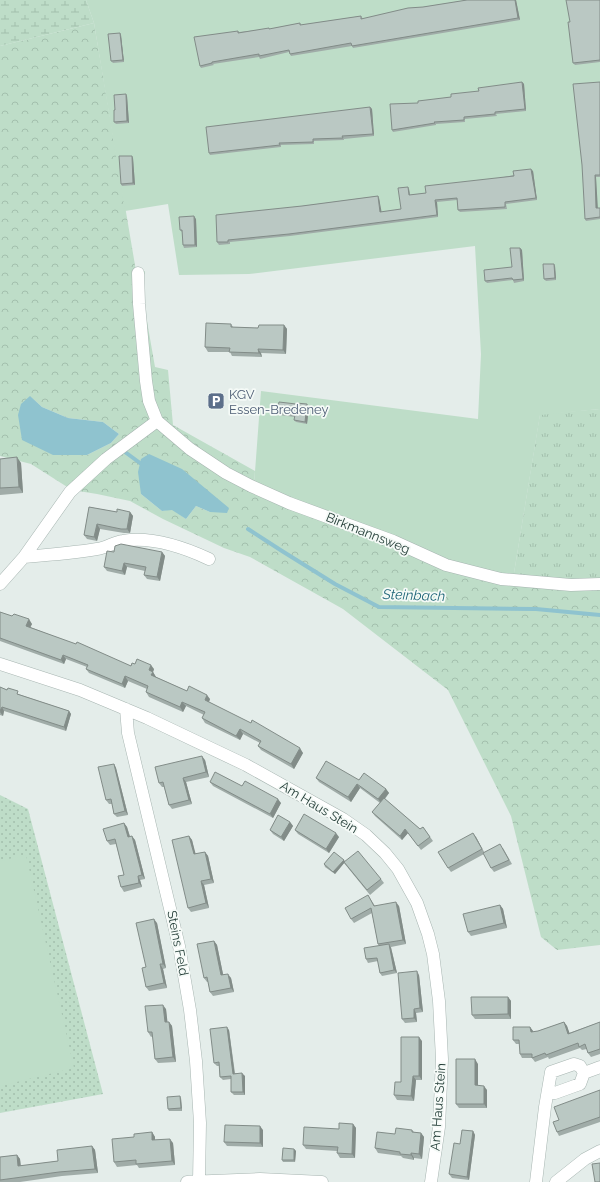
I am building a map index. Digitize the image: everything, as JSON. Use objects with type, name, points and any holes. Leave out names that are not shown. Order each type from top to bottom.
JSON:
[{"type":"street","name":"Birkmannsweg","points":[[138,273],[139,304],[149,401],[157,421],[190,449],[226,473],[252,486],[290,503],[392,541],[446,565],[501,579],[571,585],[600,584]]},
{"type":"street","points":[[0,584],[24,557],[70,492],[106,459],[157,421]]},
{"type":"street","points":[[24,557],[99,549],[123,541],[149,541],[188,549],[209,559]]},
{"type":"street","name":"Am Haus Stein","points":[[0,664],[80,690],[184,734],[246,765],[344,818],[366,835],[398,869],[417,903],[428,934],[439,1001],[442,1060],[438,1127],[431,1182]]},
{"type":"street","name":"Steins Feld","points":[[126,709],[128,733],[179,946],[187,996],[196,1061],[200,1122],[199,1181]]},
{"type":"street","points":[[536,1182],[545,1107],[551,1072],[574,1064],[580,1066],[584,1073],[580,1084],[555,1093],[548,1093]]},
{"type":"street","points":[[584,1073],[600,1068]]},
{"type":"street","points":[[556,1182],[585,1159],[600,1152]]},
{"type":"street","points":[[187,1182],[260,1179],[322,1182]]},
{"type":"green space","points":[[0,0],[86,0],[94,23],[0,46]]},
{"type":"green space","points":[[86,0],[600,0],[600,409],[540,415],[513,579],[447,565],[254,485],[261,391],[478,419],[481,354],[475,246],[249,274],[179,275],[168,204],[125,211],[94,23]]},
{"type":"green space","points":[[94,23],[136,271],[145,271],[141,287],[155,367],[168,370],[173,425],[255,471],[254,485],[446,567],[600,584],[600,945],[557,950],[541,937],[511,816],[448,690],[343,609],[250,557],[224,548],[163,519],[130,501],[72,490],[31,464],[0,456],[0,46]],"holes":[[[30,396],[42,407],[68,418],[103,422],[119,434],[111,443],[87,455]],[[141,459],[210,512],[196,506],[186,519],[172,509],[162,511],[141,494]]]},
{"type":"green space","points":[[600,409],[600,583],[513,579],[540,414]]},
{"type":"green space","points":[[0,795],[28,809],[103,1094],[0,1113]]},
{"type":"green space","points":[[26,855],[74,1068],[0,1086],[0,861]]},
{"type":"water","points":[[30,396],[42,407],[68,418],[103,422],[119,434],[111,443],[87,455],[53,455],[22,440],[18,415],[21,404]]},
{"type":"water","points":[[149,454],[182,469],[229,508],[227,513],[210,512],[196,506],[186,519],[172,510],[162,511],[141,494],[138,472],[141,459]]},
{"type":"building","points":[[467,0],[515,0],[518,18],[352,46],[351,43],[290,54],[289,50],[259,56],[259,54],[212,62],[200,66],[194,37],[238,31],[238,33],[300,23],[300,25],[361,16],[361,19],[408,8]]},
{"type":"building","points":[[566,0],[600,0],[600,60],[573,63],[568,22],[570,22]]},
{"type":"building","points":[[120,33],[123,60],[111,61],[108,34]]},
{"type":"building","points":[[522,82],[525,109],[495,112],[495,114],[464,117],[464,120],[434,122],[435,123],[392,130],[390,104],[418,103],[418,101],[451,97],[451,94],[479,91],[478,88]]},
{"type":"building","points":[[600,82],[600,175],[595,175],[596,208],[600,208],[600,217],[585,219],[582,165],[573,84]]},
{"type":"building","points":[[126,94],[127,121],[114,122],[114,95]]},
{"type":"building","points":[[370,107],[373,134],[342,136],[343,138],[313,139],[313,142],[279,143],[280,145],[209,153],[206,127]]},
{"type":"building","points":[[119,156],[132,156],[133,183],[121,184]]},
{"type":"building","points":[[531,169],[536,198],[505,202],[505,207],[458,210],[457,198],[435,200],[437,215],[289,234],[228,240],[228,242],[217,242],[216,215],[378,196],[380,212],[401,209],[398,188],[408,187],[409,195],[426,193],[425,186],[514,176],[513,171]]},
{"type":"building","points":[[194,216],[195,245],[183,245],[179,217]]},
{"type":"building","points":[[510,248],[520,248],[523,279],[513,280],[512,278],[485,281],[484,270],[512,267]]},
{"type":"building","points":[[543,264],[554,264],[555,278],[544,279]]},
{"type":"building","points":[[206,323],[231,324],[231,327],[258,328],[259,325],[284,325],[283,350],[258,349],[259,353],[229,352],[230,348],[205,347]]},
{"type":"building","points":[[279,402],[307,404],[305,422],[294,420],[295,415],[277,413]]},
{"type":"building","points":[[17,457],[19,487],[0,488],[0,459]]},
{"type":"building","points":[[89,507],[117,512],[117,509],[130,512],[127,529],[97,524],[94,537],[84,535]]},
{"type":"building","points":[[121,544],[162,552],[157,577],[144,575],[146,567],[124,563],[122,571],[104,567],[107,551],[114,552],[115,546]]},
{"type":"building","points":[[0,612],[12,616],[14,614],[29,619],[26,626],[76,644],[77,642],[131,666],[132,663],[135,664],[137,659],[151,665],[149,670],[153,672],[151,675],[187,691],[189,686],[207,695],[205,700],[251,723],[252,720],[300,748],[291,764],[258,746],[261,741],[240,729],[236,736],[202,718],[205,712],[182,702],[180,707],[146,692],[148,686],[125,676],[122,684],[86,669],[88,665],[63,655],[61,660],[0,638]]},
{"type":"building","points":[[0,687],[7,690],[8,688],[18,691],[17,694],[69,711],[64,727],[2,707],[0,711]]},
{"type":"building","points":[[202,756],[206,772],[183,778],[189,800],[169,805],[163,782],[159,783],[155,767]]},
{"type":"building","points":[[326,761],[359,780],[364,773],[386,789],[378,799],[357,784],[348,797],[316,778]]},
{"type":"building","points":[[114,764],[125,811],[114,814],[111,799],[106,800],[98,767]]},
{"type":"building","points":[[215,772],[242,786],[245,781],[278,799],[270,814],[210,782]]},
{"type":"building","points":[[384,798],[420,829],[423,827],[430,837],[418,846],[405,829],[400,836],[372,812]]},
{"type":"building","points":[[304,814],[336,833],[326,849],[295,830]]},
{"type":"building","points":[[278,815],[290,822],[281,837],[270,830]]},
{"type":"building","points":[[124,823],[128,837],[132,836],[142,875],[138,876],[139,883],[121,887],[118,876],[124,875],[115,839],[107,841],[103,829]]},
{"type":"building","points":[[473,833],[482,849],[448,868],[438,852]]},
{"type":"building","points":[[189,836],[194,854],[205,852],[211,879],[201,881],[206,903],[188,908],[172,840]]},
{"type":"building","points":[[500,844],[509,860],[491,868],[483,853]]},
{"type":"building","points":[[358,851],[381,879],[367,890],[344,862]]},
{"type":"building","points":[[334,852],[344,860],[333,872],[324,864]]},
{"type":"building","points":[[368,895],[374,906],[396,902],[403,940],[378,944],[371,908],[351,919],[345,908]]},
{"type":"building","points":[[500,905],[504,923],[468,932],[463,914]]},
{"type":"building","points":[[154,919],[163,964],[160,964],[164,983],[146,987],[142,968],[146,967],[136,923]]},
{"type":"building","points":[[214,941],[221,975],[228,974],[231,988],[210,992],[207,977],[204,978],[197,944]]},
{"type":"building","points":[[389,944],[394,970],[380,973],[377,958],[366,959],[364,948]]},
{"type":"building","points":[[417,971],[420,1008],[414,1009],[414,1018],[402,1019],[398,973]]},
{"type":"building","points":[[471,997],[508,997],[508,1014],[472,1015]]},
{"type":"building","points":[[163,1005],[165,1022],[169,1022],[173,1057],[155,1059],[152,1032],[148,1032],[145,1006]]},
{"type":"building","points":[[564,1022],[568,1034],[600,1022],[600,1049],[588,1053],[585,1044],[579,1047],[578,1043],[546,1055],[545,1053],[532,1058],[532,1054],[520,1054],[519,1040],[513,1040],[513,1027],[530,1027],[531,1032]]},
{"type":"building","points":[[227,1027],[233,1074],[242,1073],[243,1092],[231,1092],[231,1076],[220,1077],[219,1062],[214,1063],[210,1029]]},
{"type":"building","points":[[401,1037],[419,1037],[419,1076],[413,1076],[411,1096],[394,1095],[395,1082],[401,1082]]},
{"type":"building","points":[[456,1059],[475,1059],[475,1085],[484,1086],[484,1104],[456,1104]]},
{"type":"building","points":[[600,1090],[600,1117],[557,1132],[553,1122],[559,1120],[554,1107]]},
{"type":"building","points":[[180,1096],[181,1108],[168,1109],[167,1097]]},
{"type":"building","points":[[339,1123],[353,1124],[352,1154],[337,1153],[338,1147],[303,1145],[304,1127],[339,1129]]},
{"type":"building","points":[[225,1125],[260,1126],[260,1143],[224,1142]]},
{"type":"building","points":[[396,1128],[421,1133],[419,1154],[400,1154],[400,1152],[375,1148],[377,1132],[395,1134]]},
{"type":"building","points":[[462,1130],[473,1131],[467,1177],[449,1174],[454,1143],[460,1144]]},
{"type":"building","points":[[152,1132],[152,1140],[170,1139],[172,1161],[136,1164],[136,1160],[114,1162],[112,1139],[134,1137],[134,1134]]},
{"type":"building","points":[[92,1146],[95,1169],[0,1180],[0,1157],[17,1155],[18,1166],[58,1161],[57,1150]]},
{"type":"building","points":[[283,1148],[294,1149],[294,1160],[282,1160]]},
{"type":"building","points":[[600,1163],[600,1182],[595,1182],[592,1164]]},
{"type":"waterway","points":[[125,452],[140,463]]},
{"type":"waterway","name":"Steinbach","points":[[248,529],[335,584],[379,607],[536,609],[600,615]]},
{"type":"place","name":"KGV Essen-Bredeney","points":[[216,401]]}]
